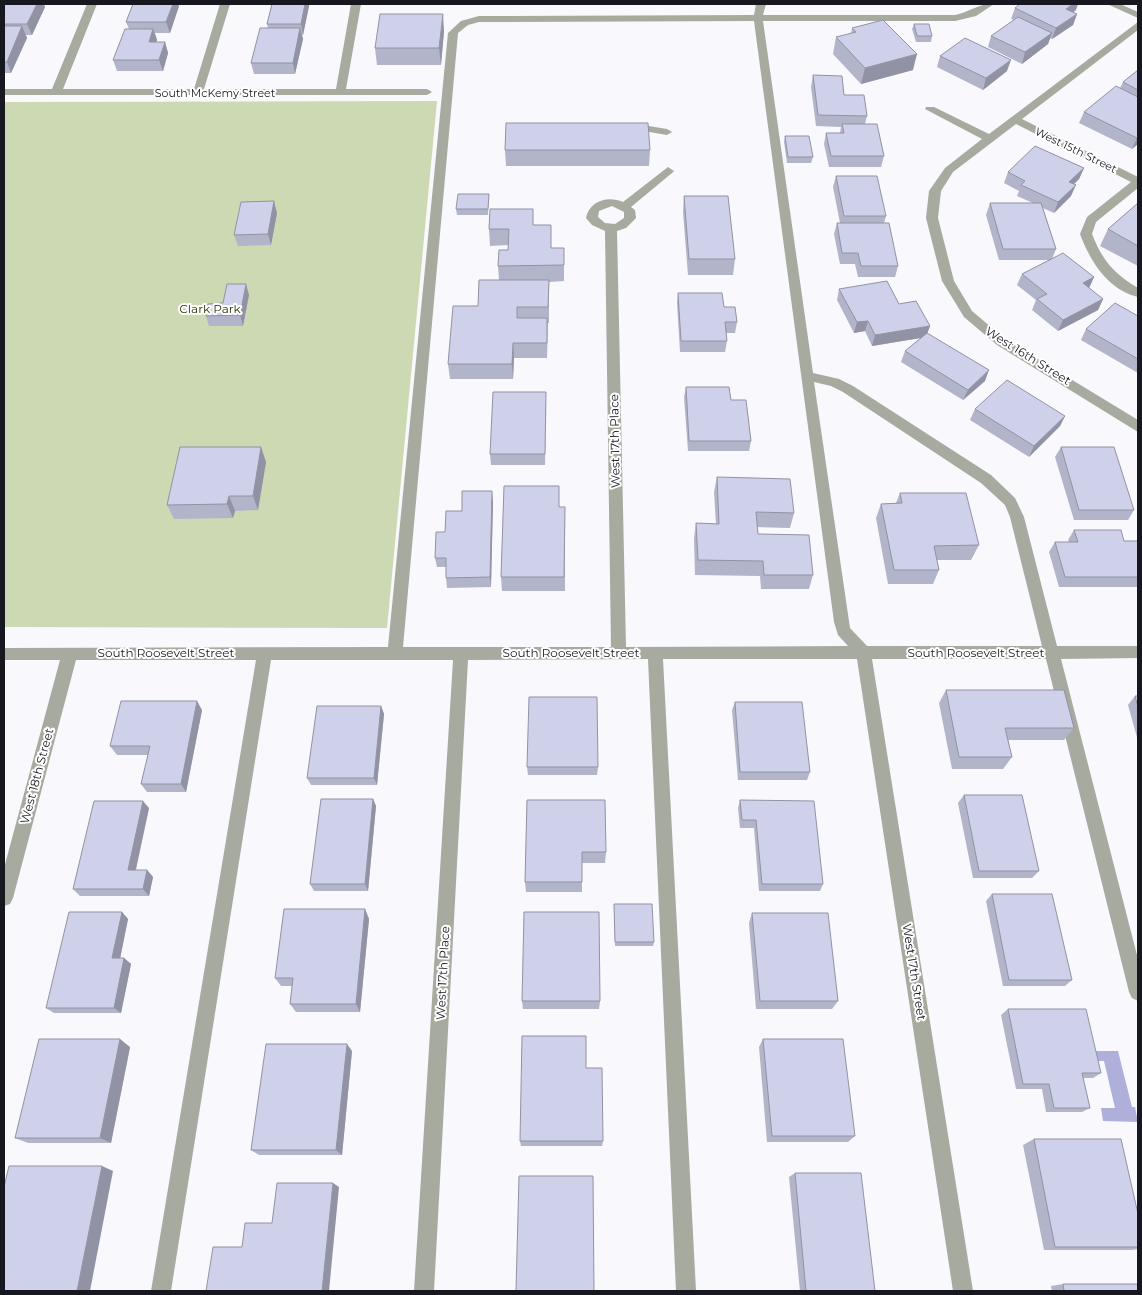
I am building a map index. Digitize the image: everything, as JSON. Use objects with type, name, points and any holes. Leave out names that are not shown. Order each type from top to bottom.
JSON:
[{"type":"street","points":[[56,93],[92,4]]},
{"type":"street","points":[[198,93],[225,4]]},
{"type":"street","points":[[340,93],[356,4]]},
{"type":"street","points":[[761,4],[758,18],[841,622],[844,631],[864,654]]},
{"type":"street","points":[[395,654],[453,33],[463,23],[479,19],[955,18],[973,14],[989,4]]},
{"type":"street","points":[[1112,4],[1138,15]]},
{"type":"street","name":"West 16th Street","points":[[1138,25],[988,138],[949,170],[940,179],[932,197],[932,218],[945,271],[953,292],[968,314],[988,333],[1138,427]]},
{"type":"street","name":"South McKemy Street","points":[[4,92],[427,92]]},
{"type":"street","points":[[930,109],[988,138]]},
{"type":"street","name":"West 15th Street","points":[[1014,119],[1138,181]]},
{"type":"street","points":[[617,126],[637,126],[667,132]]},
{"type":"street","points":[[625,206],[668,170]]},
{"type":"street","points":[[1138,181],[1092,220],[1086,234],[1098,264],[1122,284],[1138,293]]},
{"type":"street","points":[[607,202],[625,206],[629,210],[630,218],[624,226],[611,228],[594,222],[592,218],[593,210],[607,202]]},
{"type":"street","name":"West 17th Place","points":[[611,228],[619,653]]},
{"type":"street","points":[[806,376],[834,382],[848,389],[986,479],[1004,496],[1016,517],[1138,992]]},
{"type":"street","name":"South Roosevelt Street","points":[[4,654],[864,654],[1138,652]]},
{"type":"street","name":"West 18th Street","points":[[4,898],[70,653]]},
{"type":"street","points":[[655,653],[686,1291]]},
{"type":"street","points":[[161,1291],[265,654]]},
{"type":"street","name":"West 17th Place","points":[[424,1291],[461,654]]},
{"type":"street","name":"West 17th Street","points":[[864,654],[963,1291]]},
{"type":"green space","name":"Clark Park","points":[[437,101],[387,628],[4,627],[4,102]]},
{"type":"water","points":[[1091,1051],[1118,1051],[1132,1107],[1135,1107],[1138,1122],[1103,1121],[1101,1108],[1115,1108],[1104,1061],[1093,1061]]},
{"type":"building","points":[[5,4],[37,4],[27,24],[4,24]]},
{"type":"building","points":[[133,4],[173,4],[166,22],[126,22]]},
{"type":"building","points":[[272,4],[305,4],[301,24],[267,24]]},
{"type":"building","points":[[1020,4],[1073,4],[1066,9],[1077,14],[1056,28],[1015,8]]},
{"type":"building","points":[[380,14],[443,14],[439,48],[375,48]]},
{"type":"building","points":[[1018,17],[1052,33],[1025,52],[991,36]]},
{"type":"building","points":[[883,20],[917,54],[865,68],[836,37],[856,32],[852,28]]},
{"type":"building","points":[[914,24],[929,24],[932,36],[917,36]]},
{"type":"building","points":[[4,26],[22,26],[7,62],[4,62]]},
{"type":"building","points":[[260,28],[300,28],[293,63],[251,63]]},
{"type":"building","points":[[125,29],[153,29],[149,42],[165,42],[159,60],[113,60]]},
{"type":"building","points":[[965,38],[1011,60],[986,78],[940,56]]},
{"type":"building","points":[[1138,70],[1138,90],[1123,82]]},
{"type":"building","points":[[813,75],[842,76],[844,95],[864,95],[867,116],[818,115]]},
{"type":"building","points":[[1116,86],[1138,97],[1137,138],[1084,112]]},
{"type":"building","points":[[506,123],[648,123],[650,150],[505,150]]},
{"type":"building","points":[[842,124],[877,124],[884,156],[831,156],[826,133],[844,133]]},
{"type":"building","points":[[785,136],[809,136],[813,157],[788,157]]},
{"type":"building","points":[[1035,146],[1084,168],[1069,182],[1076,185],[1058,202],[1021,185],[1025,181],[1008,172]]},
{"type":"building","points":[[836,176],[877,176],[886,216],[844,216]]},
{"type":"building","points":[[458,194],[489,194],[488,209],[456,209]]},
{"type":"building","points":[[684,196],[728,196],[735,259],[689,259]]},
{"type":"building","points":[[274,201],[268,234],[234,235],[241,202]]},
{"type":"building","points":[[990,203],[1041,203],[1056,249],[1003,249]]},
{"type":"building","points":[[1138,203],[1138,246],[1108,229]]},
{"type":"building","points":[[490,209],[533,209],[533,225],[551,225],[551,248],[564,248],[564,265],[498,266],[499,250],[508,250],[509,229],[489,229]]},
{"type":"building","points":[[837,223],[889,223],[898,266],[861,266],[858,253],[842,253]]},
{"type":"building","points":[[1063,253],[1094,277],[1083,283],[1103,299],[1063,320],[1037,299],[1047,294],[1022,274]]},
{"type":"building","points":[[479,280],[549,280],[548,307],[517,307],[517,318],[547,318],[547,343],[513,343],[512,364],[448,364],[453,306],[478,306]]},
{"type":"building","points":[[887,281],[899,304],[916,301],[930,326],[875,335],[868,321],[857,322],[839,289]]},
{"type":"building","points":[[227,284],[246,284],[240,315],[206,316],[208,304],[223,303]]},
{"type":"building","points":[[678,293],[722,293],[724,307],[735,307],[737,322],[725,322],[727,341],[681,341]]},
{"type":"building","points":[[1115,303],[1138,316],[1138,359],[1086,329]]},
{"type":"building","points":[[927,333],[989,370],[968,390],[905,351]]},
{"type":"building","points":[[1007,380],[1065,416],[1034,446],[975,409]]},
{"type":"building","points":[[686,387],[729,387],[731,400],[746,400],[751,441],[689,441]]},
{"type":"building","points":[[493,392],[546,392],[545,454],[490,454]]},
{"type":"building","points":[[180,447],[261,447],[253,496],[229,496],[227,504],[167,505]]},
{"type":"building","points":[[1061,447],[1114,447],[1134,510],[1079,510]]},
{"type":"building","points":[[717,477],[790,479],[794,513],[756,512],[758,534],[809,535],[813,575],[764,575],[763,561],[698,560],[696,523],[719,524]]},
{"type":"building","points":[[504,486],[559,486],[559,507],[565,507],[564,577],[501,577]]},
{"type":"building","points":[[462,491],[492,491],[490,577],[446,578],[446,558],[435,558],[436,532],[445,532],[446,511],[462,511]]},
{"type":"building","points":[[900,493],[966,493],[979,545],[934,546],[939,570],[894,570],[881,504],[902,503]]},
{"type":"building","points":[[1074,530],[1121,530],[1124,541],[1138,541],[1138,577],[1065,577],[1055,542],[1078,542]]},
{"type":"building","points":[[946,690],[1064,690],[1074,728],[1005,728],[1012,757],[959,757]]},
{"type":"building","points":[[1135,696],[1138,696],[1138,707]]},
{"type":"building","points":[[529,697],[597,697],[598,767],[527,767]]},
{"type":"building","points":[[121,701],[197,701],[181,784],[141,784],[150,746],[110,746]]},
{"type":"building","points":[[735,702],[802,702],[810,772],[740,772]]},
{"type":"building","points":[[317,706],[381,706],[374,778],[307,778]]},
{"type":"building","points":[[964,795],[1022,795],[1039,871],[979,871]]},
{"type":"building","points":[[321,799],[373,799],[365,884],[310,884]]},
{"type":"building","points":[[527,800],[605,800],[606,852],[582,852],[582,882],[525,882]]},
{"type":"building","points":[[740,800],[814,801],[823,884],[762,884],[756,820],[742,820]]},
{"type":"building","points":[[94,801],[143,801],[128,870],[147,870],[143,889],[73,889]]},
{"type":"building","points":[[992,894],[1052,894],[1072,980],[1009,980]]},
{"type":"building","points":[[614,904],[652,904],[654,942],[615,942]]},
{"type":"building","points":[[284,909],[365,909],[356,1004],[290,1004],[293,978],[275,978]]},
{"type":"building","points":[[69,912],[122,912],[112,958],[124,958],[114,1008],[46,1008]]},
{"type":"building","points":[[524,912],[599,912],[600,1001],[522,1001]]},
{"type":"building","points":[[752,913],[828,913],[838,1001],[760,1001]]},
{"type":"building","points":[[1008,1009],[1086,1009],[1101,1073],[1082,1073],[1090,1108],[1054,1108],[1049,1084],[1023,1084]]},
{"type":"building","points":[[522,1036],[586,1036],[586,1068],[602,1068],[603,1141],[520,1141]]},
{"type":"building","points":[[39,1039],[120,1039],[100,1138],[15,1138]]},
{"type":"building","points":[[763,1039],[843,1039],[855,1136],[772,1136]]},
{"type":"building","points":[[266,1044],[347,1044],[336,1150],[251,1150]]},
{"type":"building","points":[[1034,1139],[1121,1139],[1138,1214],[1138,1247],[1055,1247]]},
{"type":"building","points":[[9,1166],[102,1166],[77,1291],[4,1291],[4,1187]]},
{"type":"building","points":[[795,1173],[861,1173],[875,1291],[806,1291]]},
{"type":"building","points":[[519,1176],[593,1176],[594,1291],[516,1291]]},
{"type":"building","points":[[277,1183],[333,1183],[322,1291],[206,1291],[213,1247],[242,1247],[245,1223],[272,1223]]},
{"type":"building","points":[[1063,1284],[1138,1284],[1138,1291],[1064,1291]]}]
